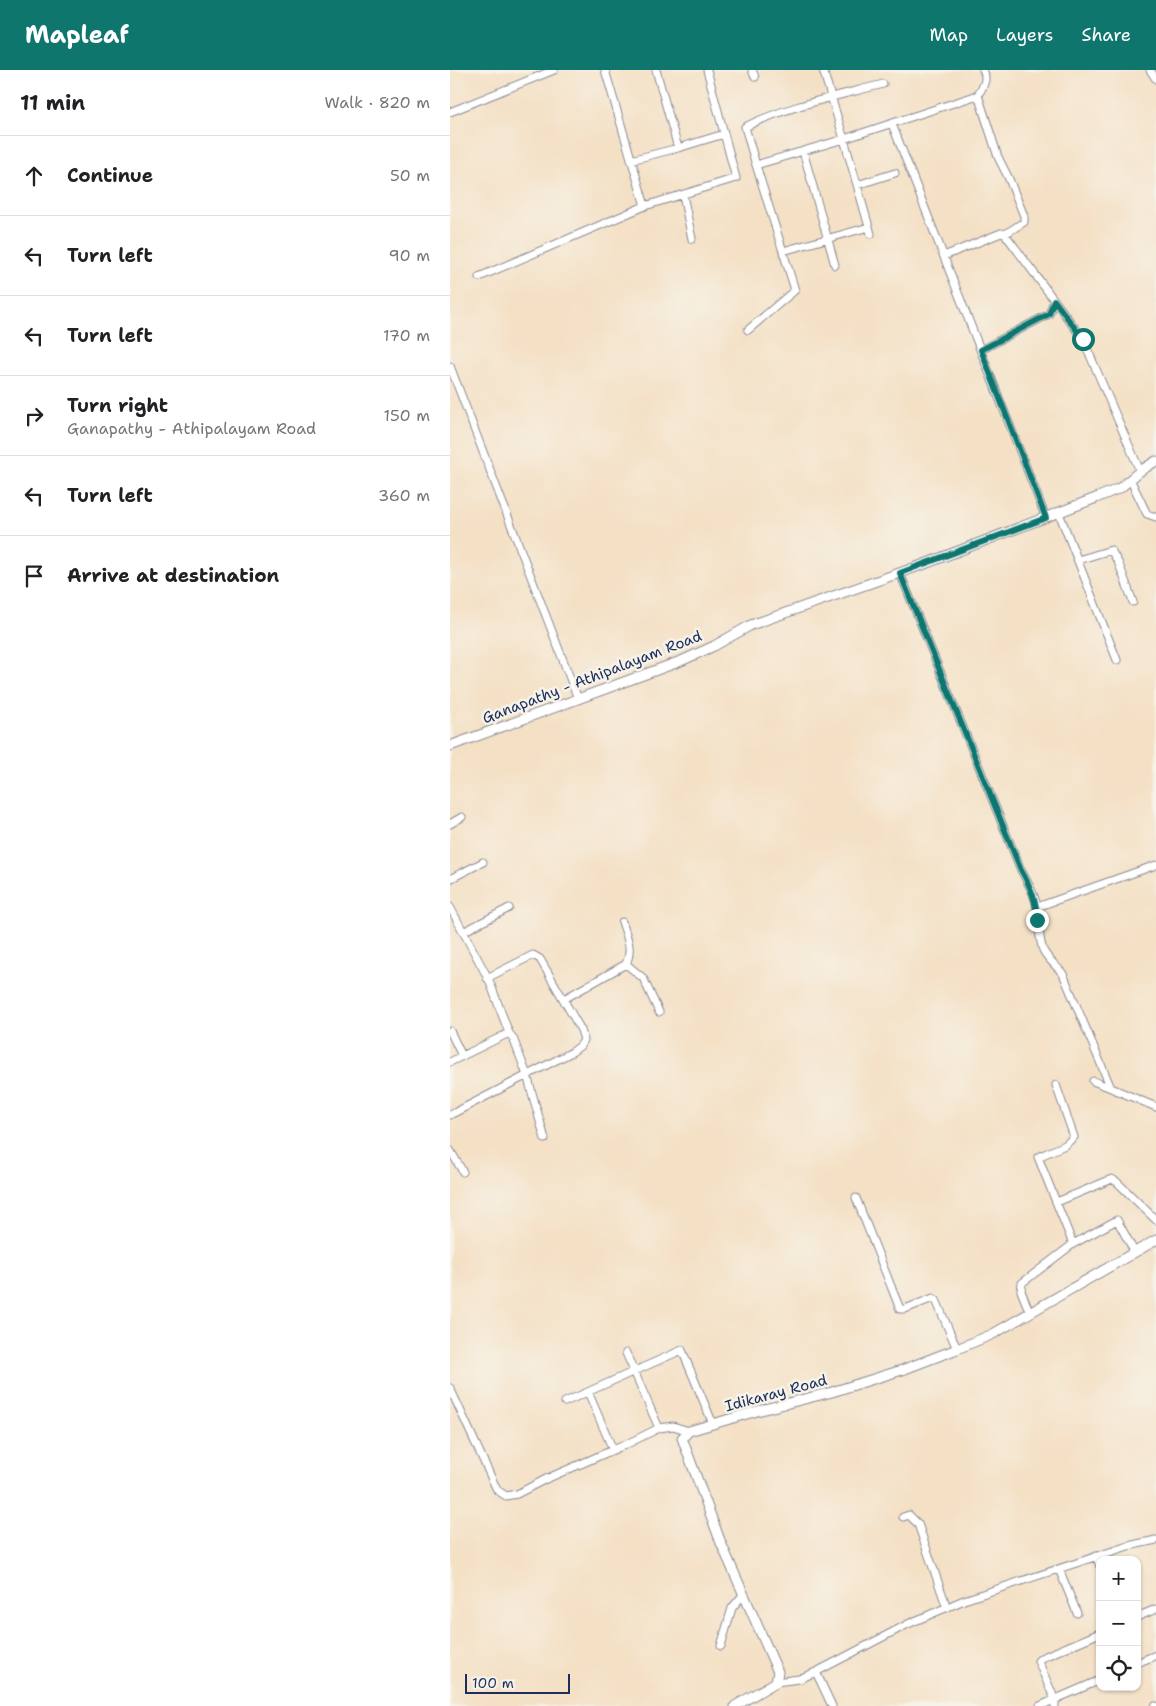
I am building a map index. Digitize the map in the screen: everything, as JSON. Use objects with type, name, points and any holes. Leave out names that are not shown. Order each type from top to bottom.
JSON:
[{"type":"street","points":[[450,112],[554,70]]},
{"type":"street","points":[[605,70],[645,206]]},
{"type":"street","points":[[656,70],[678,148]]},
{"type":"street","points":[[479,277],[645,206],[736,178],[707,70]]},
{"type":"street","points":[[783,251],[828,238],[870,230],[823,70]]},
{"type":"street","points":[[756,165],[892,124],[978,95],[984,86],[986,75],[983,70]]},
{"type":"street","points":[[1150,70],[1156,79]]},
{"type":"street","points":[[748,330],[795,290],[745,127],[761,119],[831,97],[883,84]]},
{"type":"street","points":[[944,256],[1001,233],[1006,234],[1024,222],[1024,216],[998,157],[978,95]]},
{"type":"street","points":[[892,124],[1046,518]]},
{"type":"street","points":[[631,160],[724,134]]},
{"type":"street","points":[[803,151],[835,265]]},
{"type":"street","points":[[857,185],[895,174]]},
{"type":"street","points":[[683,195],[692,239]]},
{"type":"street","points":[[1006,234],[1083,339],[1140,471]]},
{"type":"street","points":[[981,350],[1049,314],[1054,300]]},
{"type":"street","points":[[450,366],[578,699]]},
{"type":"street","name":"Ganapathy - Athipalayam Road","points":[[450,746],[500,726],[681,661],[714,646],[751,625],[900,573],[1059,513],[1120,488],[1140,471],[1156,461]]},
{"type":"street","points":[[1130,479],[1147,514],[1156,517]]},
{"type":"street","points":[[1059,513],[1117,660]]},
{"type":"street","points":[[1078,560],[1111,550],[1119,564],[1133,602]]},
{"type":"street","points":[[900,573],[1017,861],[1031,888],[1037,907],[1039,932],[1043,949],[1048,958],[1057,965],[1063,974],[1111,1088]]},
{"type":"street","points":[[450,824],[462,817]]},
{"type":"street","points":[[450,879],[483,862]]},
{"type":"street","points":[[1037,907],[1156,865]]},
{"type":"street","points":[[450,906],[487,978],[509,1033],[513,1038],[527,1075],[545,1139]]},
{"type":"street","points":[[463,932],[509,908]]},
{"type":"street","points":[[564,999],[626,964],[630,956],[630,945],[622,922]]},
{"type":"street","points":[[450,1115],[572,1052],[584,1040],[581,1030],[540,959],[533,955],[487,978]]},
{"type":"street","points":[[626,964],[643,978],[659,1012]]},
{"type":"street","points":[[450,1031],[462,1056]]},
{"type":"street","points":[[450,1062],[509,1033]]},
{"type":"street","points":[[1093,1081],[1156,1107]]},
{"type":"street","points":[[1056,1085],[1074,1138],[1065,1145],[1038,1157],[1073,1244]]},
{"type":"street","points":[[450,1150],[462,1172]]},
{"type":"street","points":[[1057,1202],[1112,1179],[1156,1220]]},
{"type":"street","points":[[856,1198],[900,1309],[905,1309],[933,1298],[936,1300],[957,1349]]},
{"type":"street","points":[[1030,1313],[1021,1291],[1022,1283],[1073,1244],[1118,1220],[1135,1253]]},
{"type":"street","name":"Idikaray Road","points":[[689,1431],[757,1410],[832,1392],[902,1370],[957,1349],[993,1334],[1156,1240]]},
{"type":"street","points":[[565,1402],[682,1350],[713,1424]]},
{"type":"street","points":[[626,1353],[659,1428]]},
{"type":"street","points":[[450,1388],[496,1490],[506,1496],[517,1494],[659,1428],[674,1426],[689,1431],[682,1438],[702,1494],[743,1595],[778,1672],[776,1682]]},
{"type":"street","points":[[588,1392],[612,1450]]},
{"type":"street","points":[[902,1517],[909,1515],[918,1524],[947,1608]]},
{"type":"street","points":[[736,1706],[776,1682],[799,1679],[816,1672],[908,1624],[964,1600],[1128,1546],[1156,1540]]},
{"type":"street","points":[[1059,1569],[1077,1613]]},
{"type":"street","points":[[721,1646],[732,1608],[743,1595]]},
{"type":"street","points":[[1141,1615],[1156,1609]]},
{"type":"street","points":[[1055,1703],[1038,1661],[1096,1635]]},
{"type":"street","points":[[1141,1661],[1156,1655]]},
{"type":"street","points":[[816,1672],[832,1706]]},
{"type":"street","points":[[1040,1706],[1055,1703],[1096,1682]]},
{"type":"route","points":[[1037,920],[1037,907],[1031,888],[1021,870],[900,573],[1046,518],[981,350],[1049,314],[1054,300],[1083,339]]}]
